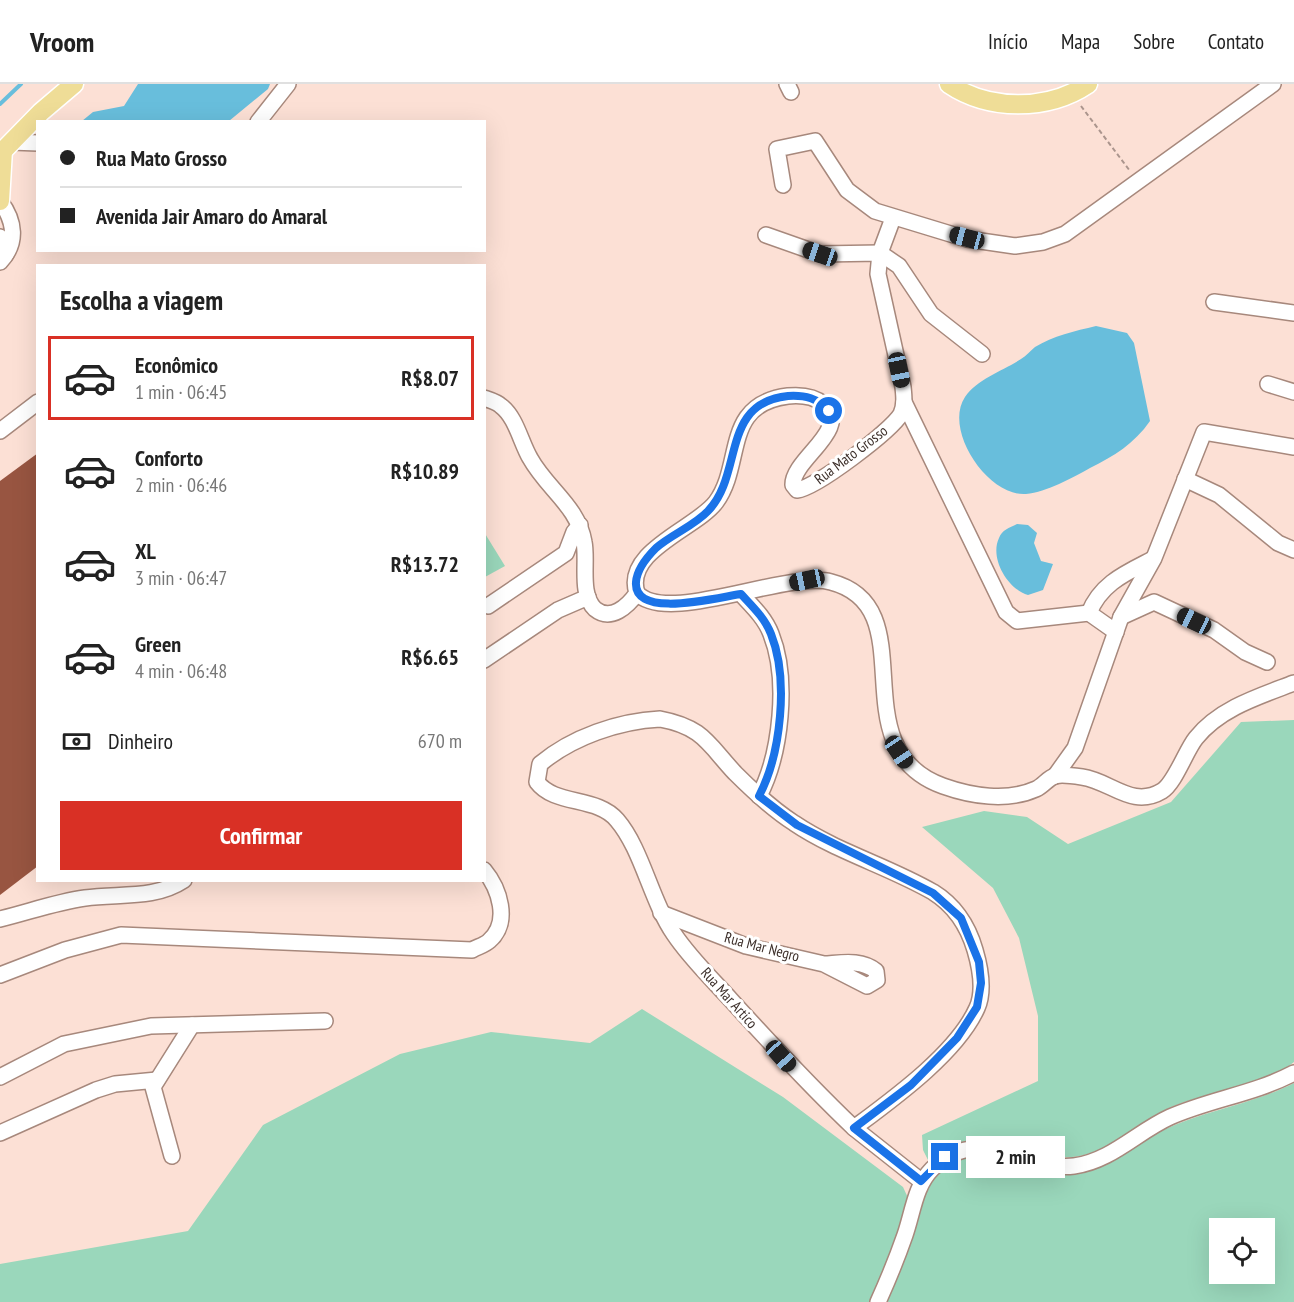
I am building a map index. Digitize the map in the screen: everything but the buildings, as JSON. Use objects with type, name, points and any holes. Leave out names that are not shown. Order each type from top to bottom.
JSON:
[{"type":"main road","points":[[0,201],[5,148],[40,112],[74,84]]},
{"type":"main road","points":[[949,84],[986,101],[1018,105],[1046,102],[1080,89]]},
{"type":"street","points":[[260,120],[288,84]]},
{"type":"street","points":[[783,185],[777,149],[815,141],[847,190],[860,202],[893,218],[994,244],[1034,243],[1065,234],[1273,84]]},
{"type":"street","points":[[5,148],[36,143]]},
{"type":"street","points":[[0,201],[7,211],[13,234],[10,250],[3,258]]},
{"type":"street","points":[[893,218],[880,253],[878,274],[904,402],[1006,612],[1017,621],[1089,613],[1119,625]]},
{"type":"street","points":[[766,235],[820,254],[880,253],[899,266],[931,314],[982,354]]},
{"type":"street","points":[[0,237],[3,258]]},
{"type":"street","points":[[1214,302],[1294,313]]},
{"type":"street","points":[[1268,384],[1294,392]]},
{"type":"street","name":"Rua Mato Grosso","points":[[637,594],[636,577],[641,565],[654,549],[707,513],[716,502],[725,488],[739,430],[747,416],[761,405],[780,397],[810,397],[822,402],[829,411],[831,423],[826,435],[794,476],[793,485],[797,490],[812,485],[873,441],[894,423],[901,413],[904,402]]},
{"type":"street","points":[[486,399],[502,406],[541,477],[574,512],[585,545],[588,597],[596,609],[605,614],[624,609],[637,594],[642,599],[654,603],[682,603],[741,594],[807,580],[831,582],[869,604],[879,635],[892,742],[906,763],[932,782],[963,793],[1000,797],[1036,789],[1055,776],[1075,748],[1119,625],[1154,558],[1204,432],[1294,447]]},
{"type":"street","points":[[0,431],[36,404]]},
{"type":"street","points":[[1185,479],[1219,495],[1278,543],[1294,550]]},
{"type":"street","points":[[488,606],[566,553],[573,532],[580,525]]},
{"type":"street","points":[[1089,613],[1095,597],[1115,579],[1154,558]]},
{"type":"street","points":[[741,594],[760,615],[771,634],[777,662],[780,721],[777,749],[770,776],[759,796],[797,825],[933,893],[961,918],[979,962],[981,983],[977,1007],[957,1038],[911,1085],[854,1128]]},
{"type":"street","points":[[486,659],[558,610],[588,597]]},
{"type":"street","points":[[1119,625],[1154,602],[1214,630],[1245,652],[1267,662]]},
{"type":"street","points":[[1055,776],[1083,777],[1138,799],[1165,790],[1196,737],[1218,719],[1248,700],[1294,683]]},
{"type":"street","name":"Rua Mar Artico","points":[[759,796],[699,733],[682,723],[660,719],[635,720],[612,727],[550,756],[540,764],[537,782],[541,787],[594,804],[609,812],[618,821],[627,834],[661,913],[687,951],[797,1073],[854,1128],[921,1181]]},
{"type":"street","points":[[0,975],[65,950],[121,935],[472,950],[490,940],[499,921],[501,902],[495,883],[486,872]]},
{"type":"street","points":[[0,919],[53,903],[87,897],[148,894],[179,882]]},
{"type":"street","name":"Rua Mar Negro","points":[[661,913],[746,946],[825,964],[862,984]]},
{"type":"street","points":[[0,1077],[64,1044],[151,1026],[325,1021]]},
{"type":"street","points":[[172,1156],[153,1087],[192,1025]]},
{"type":"street","points":[[878,1302],[893,1269],[921,1181],[945,1157],[975,1148],[997,1149],[1046,1164],[1073,1166],[1099,1160],[1172,1116],[1248,1093],[1294,1073]]},
{"type":"street","points":[[0,1133],[96,1089],[115,1084],[157,1080]]},
{"type":"path","points":[[1080,89],[1138,182]]},
{"type":"green space","points":[[486,535],[505,566],[486,576]]},
{"type":"green space","points":[[1294,720],[1294,1062],[1280,1072],[1248,1085],[1197,1098],[1165,1110],[1109,1145],[1085,1155],[1052,1157],[984,1140],[967,1141],[949,1147],[928,1160],[923,1150],[922,1135],[1038,1081],[1038,1016],[1019,938],[993,888],[922,827],[984,811],[1027,817],[1068,844],[1171,802],[1241,722]]},
{"type":"green space","points":[[642,1009],[783,1097],[903,1187],[909,1200],[887,1267],[871,1302],[0,1302],[0,1264],[188,1231],[263,1125],[400,1054],[491,1032],[590,1043]]},
{"type":"green space","points":[[1294,1083],[1294,1302],[887,1302],[907,1252],[927,1189],[947,1167],[961,1159],[976,1156],[992,1158],[1059,1174],[1086,1172],[1106,1164],[1171,1127]]},
{"type":"water","points":[[138,84],[270,84],[268,89],[230,120],[83,120],[93,112],[124,106]]},
{"type":"water","points":[[1096,326],[1127,333],[1134,343],[1150,421],[1130,443],[1115,454],[1051,488],[1026,494],[1012,492],[997,485],[973,459],[965,443],[960,426],[960,411],[965,397],[970,390],[984,380],[1021,359],[1042,343],[1064,334]]},
{"type":"water","points":[[1017,524],[1028,525],[1037,533],[1034,543],[1041,561],[1053,564],[1043,590],[1028,595],[1014,587],[1008,580],[997,555],[1000,535]]},
{"type":"waterway","points":[[0,104],[21,84]]},
{"type":"route","points":[[829,411],[822,402],[810,397],[792,396],[780,397],[761,405],[747,416],[739,430],[725,488],[716,502],[707,513],[654,549],[641,565],[636,577],[635,588],[642,599],[654,603],[682,603],[741,594],[760,615],[771,634],[780,690],[777,749],[770,776],[759,796],[797,825],[933,893],[961,918],[973,942],[979,962],[981,983],[977,1007],[957,1038],[911,1085],[854,1128],[921,1181],[945,1157]]}]
